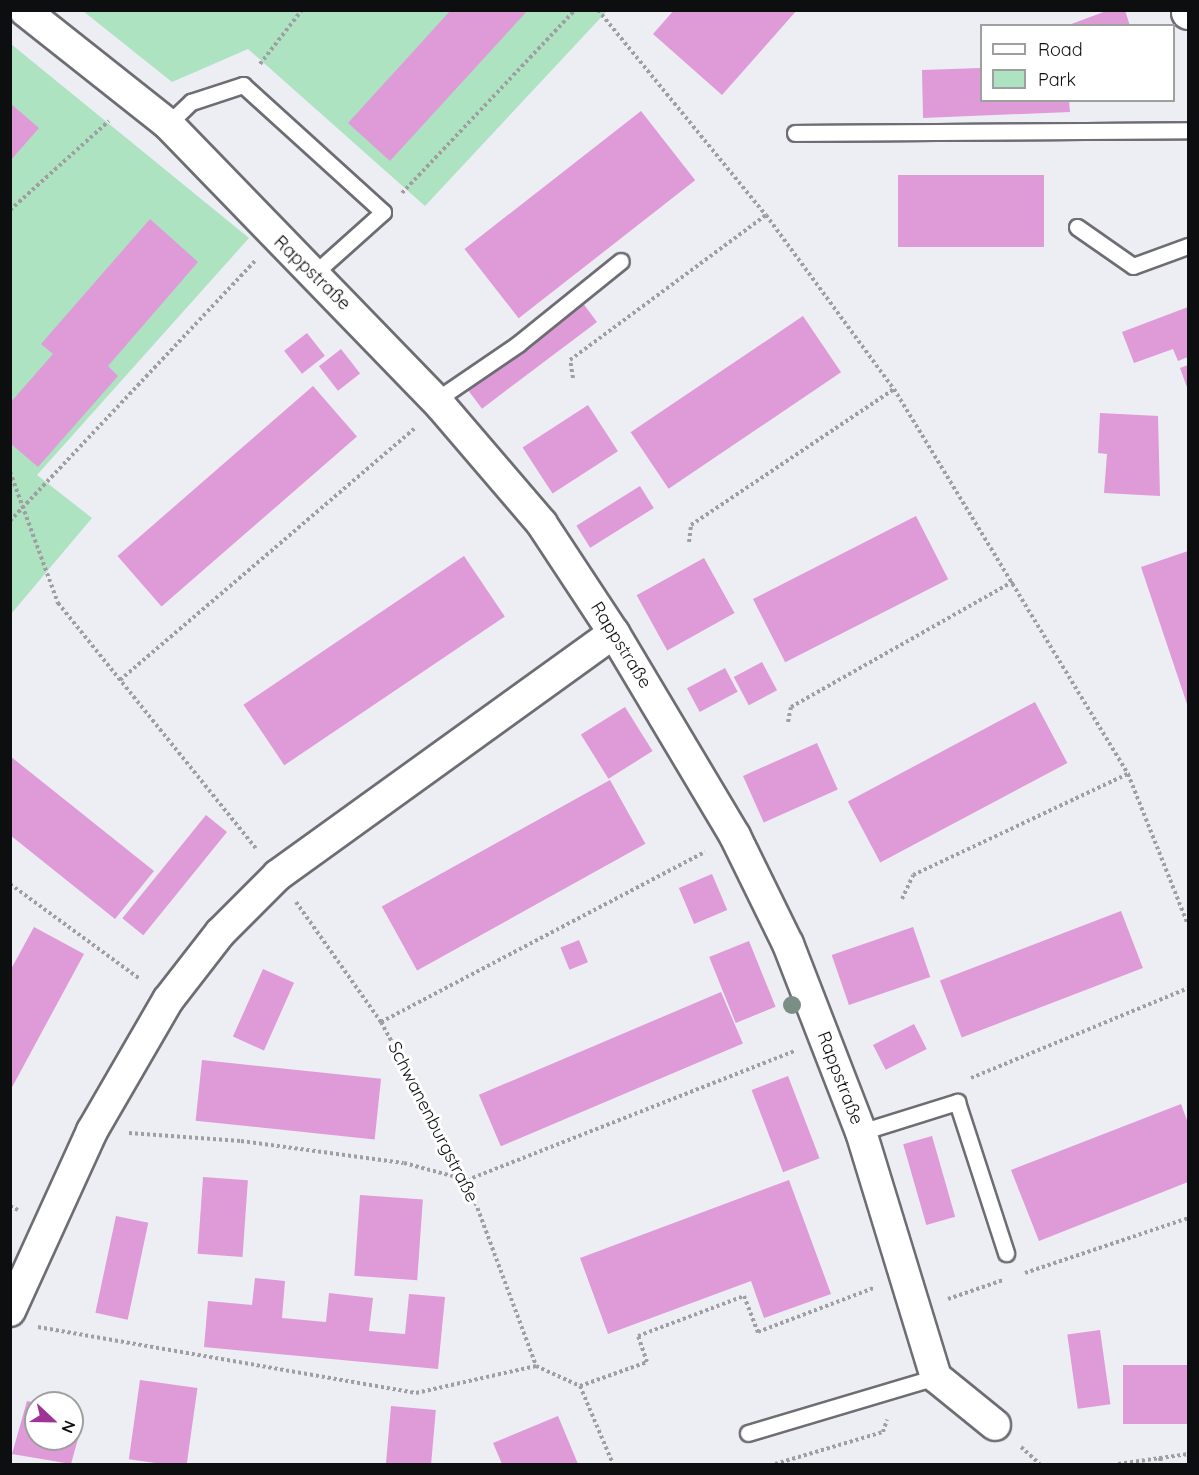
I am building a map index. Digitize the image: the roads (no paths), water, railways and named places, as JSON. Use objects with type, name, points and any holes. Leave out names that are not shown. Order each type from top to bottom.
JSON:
[{"type":"street","name":"Rappstraße","points":[[24,10],[168,124],[276,239],[315,272],[438,403],[542,524],[614,633],[735,836],[788,944],[861,1131],[936,1377]]},
{"type":"street","points":[[22,1319],[92,1131],[168,1000],[220,933],[278,875],[614,633]]},
{"type":"street","points":[[936,1377],[995,1425]]},
{"type":"lane","points":[[168,124],[191,102],[243,85],[383,212],[315,272]]},
{"type":"lane","points":[[795,134],[1188,130]]},
{"type":"lane","points":[[1077,227],[1133,266],[1188,246]]},
{"type":"lane","points":[[438,403],[518,344],[621,261]]},
{"type":"lane","points":[[861,1131],[957,1102],[1006,1253]]},
{"type":"lane","points":[[748,1433],[936,1377]]}]
